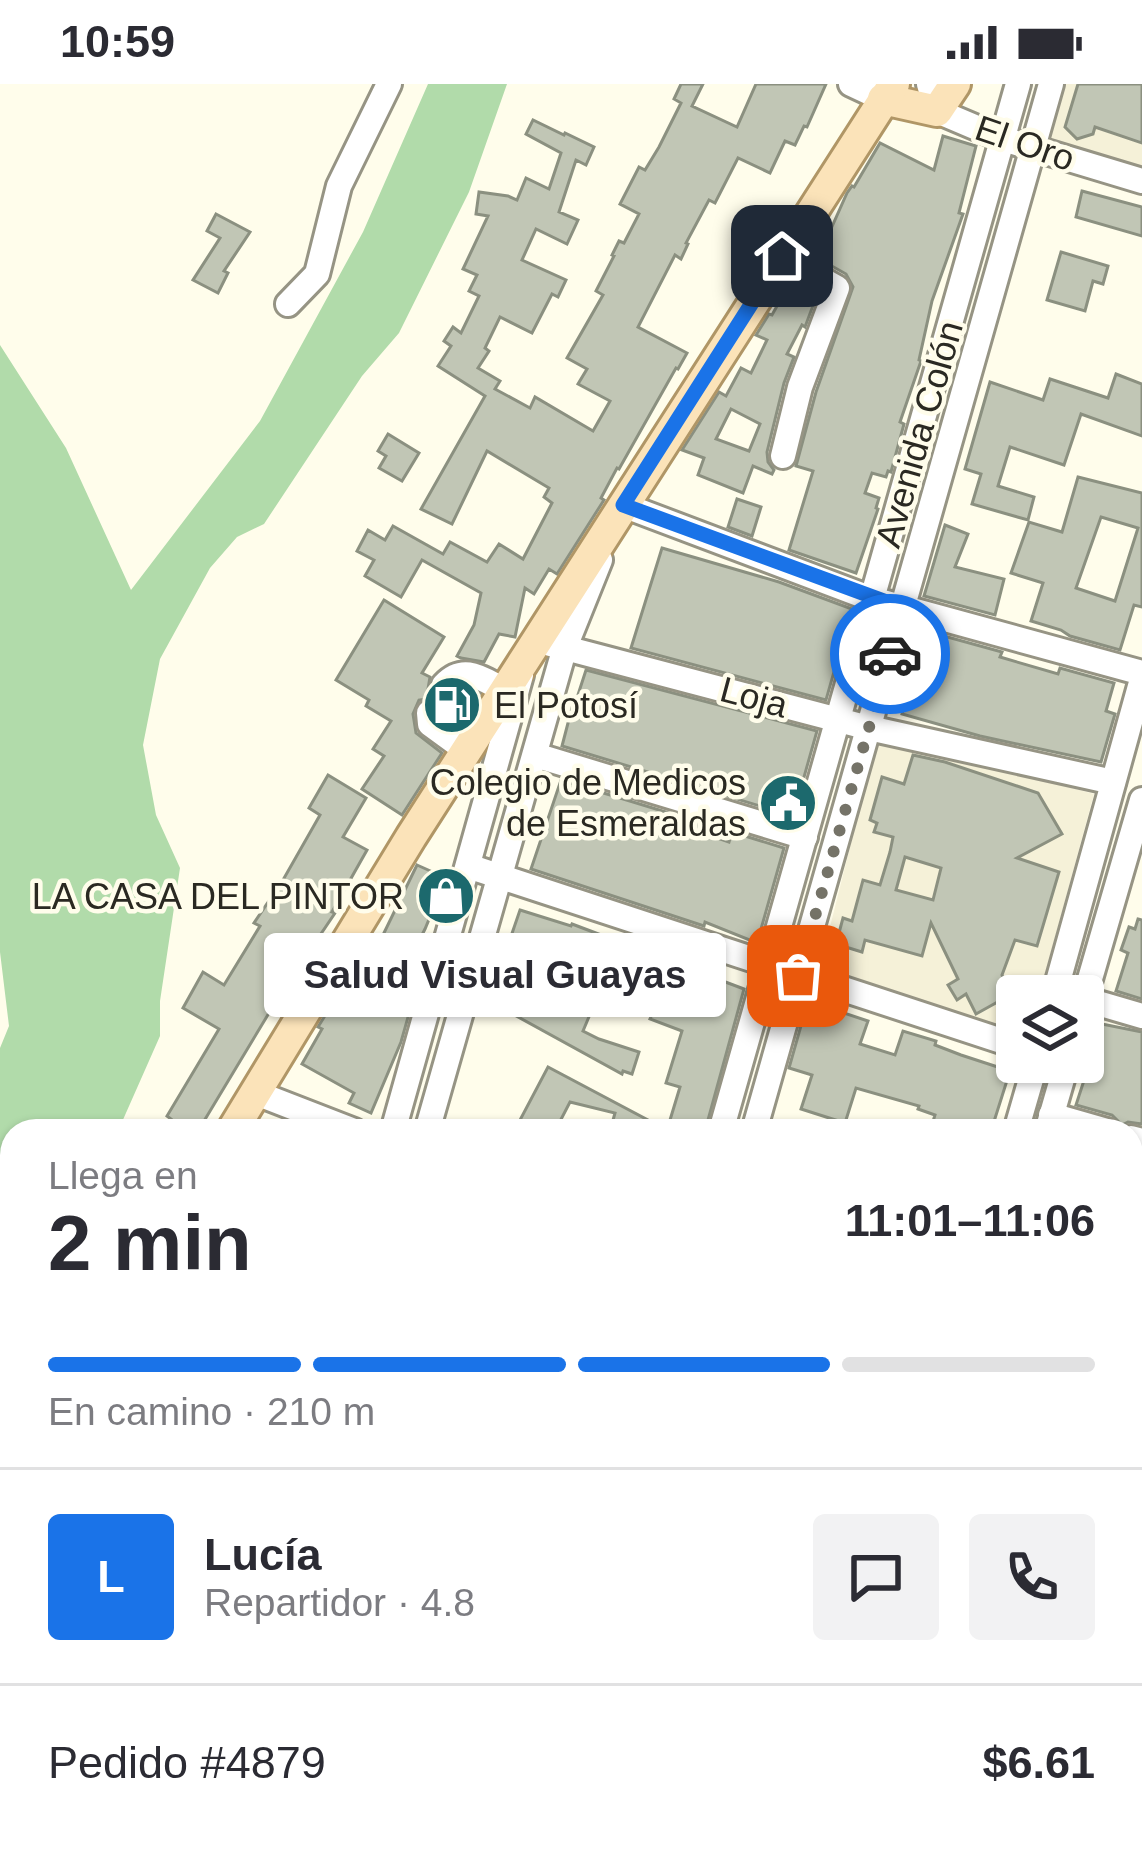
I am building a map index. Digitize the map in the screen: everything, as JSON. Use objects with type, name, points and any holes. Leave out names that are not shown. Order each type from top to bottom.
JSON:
[{"type":"main road","points":[[240,1119],[411,837],[506,691],[542,648],[623,505],[782,256],[868,87],[933,98],[955,84]]},
{"type":"street","points":[[288,304],[317,274],[339,186],[388,84]]},
{"type":"street","name":"Avenida Colón","points":[[725,1119],[1018,84]]},
{"type":"street","name":"Avenida Colón","points":[[757,1119],[1051,84]]},
{"type":"street","name":"El Oro","points":[[933,98],[1003,139],[1142,181]]},
{"type":"street","points":[[782,256],[837,288],[800,387],[783,455]]},
{"type":"street","points":[[623,505],[872,599],[1142,676],[1060,975]]},
{"type":"street","points":[[431,1119],[535,754],[542,648]]},
{"type":"street","points":[[396,1119],[468,866],[542,648]]},
{"type":"street","name":"Loja","points":[[542,648],[1113,782]]},
{"type":"street","points":[[444,685],[461,673],[506,691]]},
{"type":"street","points":[[429,712],[430,724],[467,751]]},
{"type":"street","points":[[535,754],[805,837]]},
{"type":"street","points":[[1093,975],[1131,879],[1142,800]]},
{"type":"street","points":[[468,866],[996,1039]]},
{"type":"street","points":[[1104,1006],[1142,1016]]},
{"type":"street","points":[[1019,1119],[1030,1083]]},
{"type":"street","points":[[1050,1119],[1060,1083]]},
{"type":"street","points":[[256,1093],[324,1119]]},
{"type":"shaded area","points":[[428,84],[507,84],[469,192],[399,333],[362,376],[264,524],[237,537],[210,568],[160,659],[143,745],[156,815],[180,868],[160,1001],[160,1036],[123,1119],[0,1119],[0,1048],[9,1026],[0,952],[0,345],[66,448],[131,590],[260,421],[363,232]]},
{"type":"shaded area","points":[[1061,84],[1142,84],[1142,171],[1043,146]]},
{"type":"shaded area","points":[[878,735],[1094,794],[1045,975],[996,975],[996,1030],[819,971]]},
{"type":"building","points":[[681,84],[703,84],[692,106],[737,127],[756,84],[826,84],[807,127],[795,145],[785,141],[770,173],[738,158],[715,203],[709,200],[681,259],[675,255],[638,327],[687,353],[557,574],[549,569],[534,594],[525,588],[515,637],[499,634],[484,662],[461,658],[457,656],[474,625],[481,593],[422,560],[401,597],[365,576],[374,560],[357,551],[368,530],[385,540],[393,526],[443,554],[450,542],[487,562],[499,544],[523,559],[552,503],[544,497],[549,488],[487,451],[452,524],[421,509],[485,396],[438,366],[451,346],[444,341],[453,327],[461,333],[479,296],[469,291],[477,275],[463,269],[488,216],[476,214],[479,192],[517,200],[526,178],[549,189],[561,153],[526,134],[533,120],[594,147],[586,165],[576,160],[559,212],[578,220],[567,244],[536,229],[522,260],[566,280],[558,297],[552,294],[532,333],[500,317],[478,368],[500,381],[495,389],[530,408],[535,397],[593,431],[610,401],[578,384],[587,369],[567,358],[603,295],[596,291],[619,241],[624,243],[639,214],[620,204],[639,167],[645,170],[659,147],[681,103],[674,99]]},
{"type":"building","points":[[1078,84],[1142,84],[1142,143],[1095,127],[1093,134],[1077,139],[1065,127]]},
{"type":"building","points":[[943,136],[976,146],[959,213],[963,214],[932,301],[891,472],[886,477],[872,473],[865,493],[879,498],[878,509],[856,573],[789,550],[813,471],[796,466],[853,287],[846,274],[814,256],[880,143],[934,170]]},
{"type":"building","points":[[1082,191],[1142,207],[1142,236],[1076,217]]},
{"type":"building","points":[[216,214],[250,232],[224,271],[228,273],[218,293],[193,280],[220,238],[207,231]]},
{"type":"building","points":[[1061,252],[1108,266],[1103,284],[1093,281],[1085,311],[1047,300]]},
{"type":"building","points":[[791,281],[817,295],[805,327],[802,325],[787,354],[794,357],[767,452],[774,470],[772,474],[753,466],[743,493],[698,475],[704,458],[682,450],[719,392],[726,396],[741,368],[751,373],[767,340],[756,335]],"holes":[[[731,409],[760,424],[749,451],[716,439]]]},
{"type":"building","points":[[1116,374],[1142,384],[1142,436],[1081,414],[1064,465],[1010,447],[998,486],[1034,497],[1028,520],[972,504],[981,474],[965,469],[990,382],[1043,400],[1050,379],[1108,398]]},
{"type":"building","points":[[388,434],[419,453],[402,481],[379,468],[386,456],[378,451]]},
{"type":"building","points":[[1078,477],[1142,493],[1142,607],[1134,605],[1120,650],[1031,621],[1043,583],[1011,573],[1029,522],[1062,532]],"holes":[[[1101,517],[1138,528],[1115,601],[1076,588]]]},
{"type":"building","points":[[737,499],[761,507],[752,536],[728,527]]},
{"type":"building","points":[[945,525],[968,534],[955,567],[1004,579],[995,615],[924,596]]},
{"type":"building","points":[[662,548],[852,609],[826,700],[631,648]]},
{"type":"building","points":[[384,600],[444,637],[422,673],[430,677],[428,689],[434,698],[419,700],[413,714],[416,733],[442,753],[402,815],[362,789],[384,756],[373,749],[391,721],[366,706],[369,700],[336,680]]},
{"type":"building","points":[[944,636],[1058,674],[1060,668],[1114,683],[1106,711],[1115,714],[1101,762],[902,714],[907,696],[895,693],[900,677],[904,678],[908,664],[934,671]]},
{"type":"building","points":[[586,670],[817,731],[793,816],[562,746]]},
{"type":"building","points":[[913,755],[945,762],[1038,793],[1062,834],[1017,858],[1059,872],[1037,946],[1015,940],[1002,975],[996,975],[996,1003],[976,1014],[966,994],[957,1000],[948,985],[958,979],[931,923],[922,956],[865,940],[862,952],[836,944],[843,918],[852,921],[863,880],[880,885],[890,852],[893,837],[874,832],[877,823],[870,820],[882,777],[904,784]],"holes":[[[905,857],[941,868],[933,900],[896,890]]]},
{"type":"building","points":[[328,775],[366,798],[343,837],[367,850],[335,913],[205,1119],[171,1119],[167,1116],[219,1029],[183,1008],[203,972],[224,985],[260,926],[254,923],[320,815],[309,808]]},
{"type":"building","points":[[561,780],[702,823],[700,832],[729,842],[732,832],[784,848],[757,943],[705,922],[704,926],[531,869]]},
{"type":"building","points":[[417,865],[446,878],[396,986],[414,996],[401,1042],[371,1113],[349,1103],[354,1093],[302,1064],[322,1029],[318,1027],[356,965],[366,970]]},
{"type":"building","points":[[520,910],[572,924],[744,989],[708,1119],[670,1119],[680,1087],[666,1083],[682,1031],[650,1019],[654,1010],[622,998],[618,1009],[596,1000],[583,1031],[639,1052],[632,1074],[622,1074],[489,1001],[499,984],[495,983]]},
{"type":"building","points":[[1138,919],[1142,920],[1142,999],[1116,991],[1128,953],[1121,950],[1129,927],[1135,929]]},
{"type":"building","points":[[808,1001],[868,1021],[860,1044],[895,1055],[903,1031],[996,1066],[996,1083],[1006,1083],[995,1119],[934,1119],[935,1115],[919,1106],[856,1088],[846,1119],[832,1119],[801,1109],[812,1075],[789,1068]]},
{"type":"building","points":[[1104,1024],[1142,1032],[1142,1119],[1116,1119],[1076,1105],[1083,1083],[1104,1083]]},
{"type":"building","points":[[548,1067],[646,1119],[613,1119],[615,1113],[570,1102],[561,1119],[521,1119]]},
{"type":"way so far","points":[[798,976],[890,654]]},
{"type":"place","name":"El Potosí","points":[[452,705]]},
{"type":"place","name":"Colegio de Medicos de Esmeraldas","points":[[788,803]]},
{"type":"place","name":"LA CASA DEL PINTOR","points":[[446,896]]},
{"type":"place","name":"Salud Visual Guayas","points":[[798,976]]},
{"type":"route","points":[[782,256],[623,505],[903,608],[890,654]]}]
